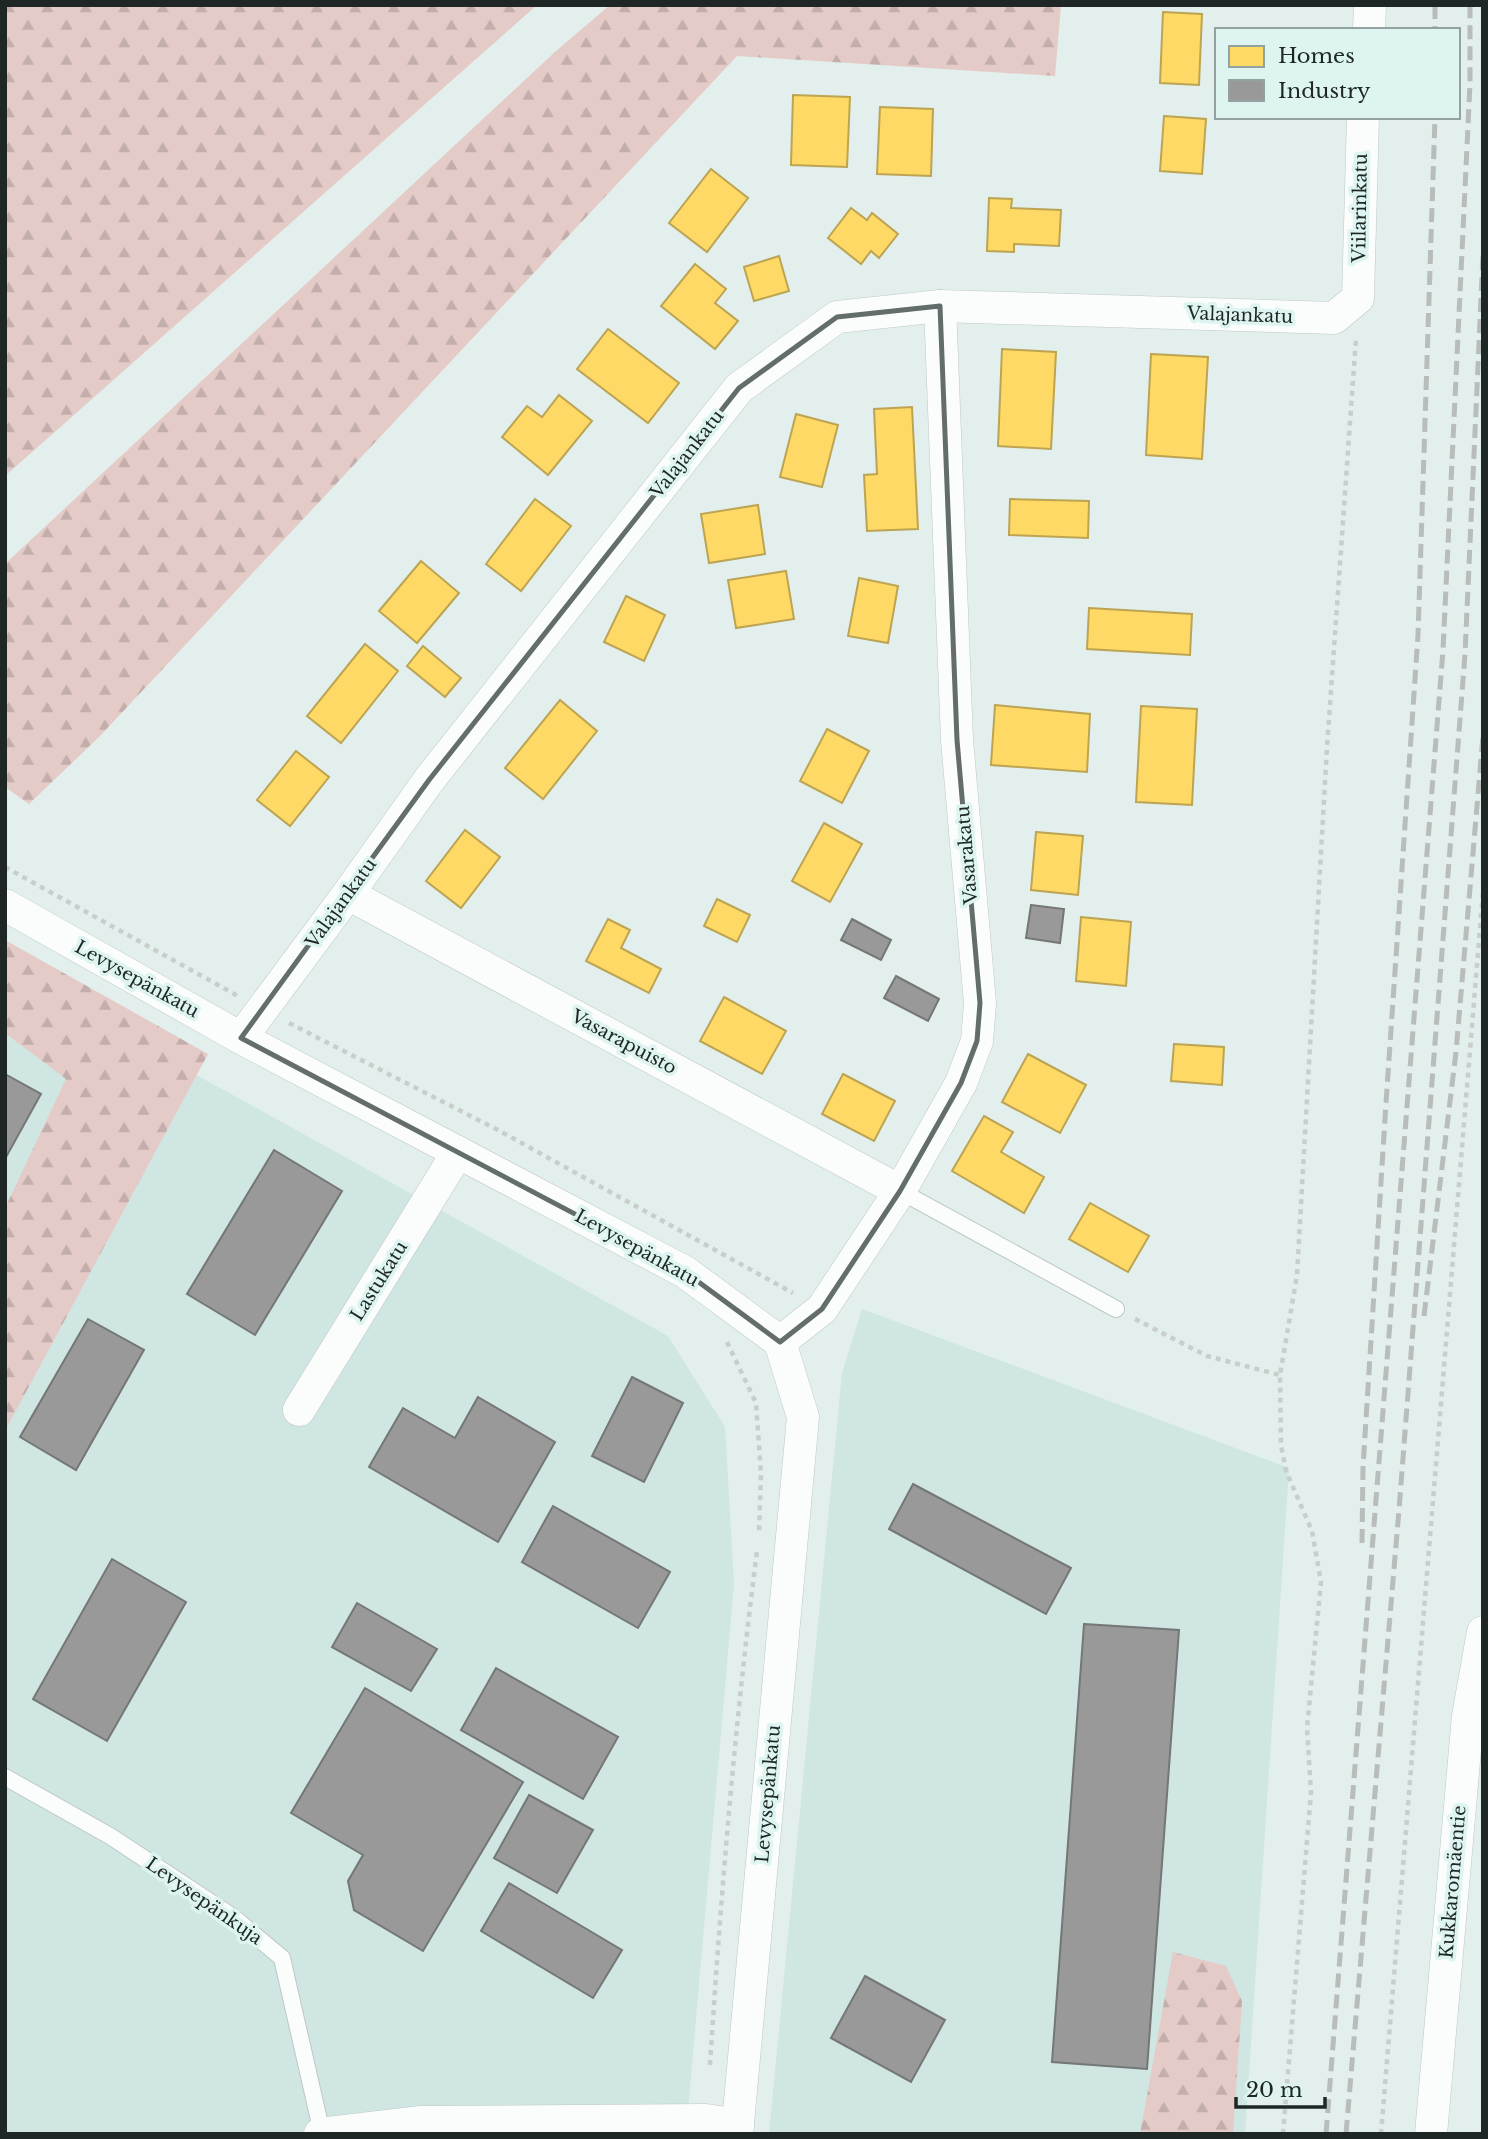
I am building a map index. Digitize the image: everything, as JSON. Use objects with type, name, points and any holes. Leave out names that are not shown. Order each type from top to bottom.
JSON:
[{"type":"street","points":[[1369,28],[1370,5]]},
{"type":"street","name":"Viilarinkatu","points":[[1358,298],[1363,119]]},
{"type":"street","name":"Valajankatu","points":[[241,1038],[429,780],[739,388],[837,317],[940,306],[1334,318],[1358,298]]},
{"type":"street","name":"Vasarakatu","points":[[780,1342],[822,1309],[900,1191],[961,1083],[977,1041],[980,1003],[957,740],[940,306]]},
{"type":"street","name":"Vasarapuisto","points":[[348,894],[900,1191]]},
{"type":"street","name":"Levysepänkatu","points":[[5,905],[241,1038],[685,1272],[780,1342],[803,1417],[738,2129]]},
{"type":"street","name":"Lastukatu","points":[[299,1410],[458,1152]]},
{"type":"street","name":"Kukkaromäentie","points":[[1431,2134],[1468,1716],[1483,1632]]},
{"type":"street","points":[[321,2133],[421,2122],[706,2120],[738,2129]]},
{"type":"lane","points":[[900,1191],[1116,1308]]},
{"type":"lane","name":"Levysepänkuja","points":[[5,1777],[110,1836],[233,1917],[282,1958],[321,2133]]},
{"type":"path","points":[[1283,2134],[1311,1792],[1307,1728],[1321,1582],[1312,1531],[1286,1471],[1281,1445],[1280,1375],[1297,1275],[1326,761],[1349,468],[1358,298]]},
{"type":"path","points":[[5,867],[262,1009],[498,1130],[822,1309]]},
{"type":"path","points":[[1381,2134],[1483,892]]},
{"type":"path","points":[[1116,1308],[1207,1356],[1280,1375]]},
{"type":"path","points":[[710,2068],[718,1937],[741,1678],[759,1539],[761,1474],[756,1403],[726,1342],[746,1315]]},
{"type":"highlighted area","points":[[940,306],[957,740],[980,1003],[977,1041],[961,1083],[900,1191],[822,1309],[780,1342],[685,1272],[241,1038],[429,780],[739,388],[837,317]]},
{"type":"shaded area","points":[[5,969],[668,1336],[725,1427],[734,1584],[686,2133],[5,2134]]},
{"type":"shaded area","points":[[862,1309],[1289,1468],[1245,2134],[769,2134],[842,1373]]},
{"type":"green space","points":[[5,5],[537,5],[5,476]]},
{"type":"green space","points":[[610,5],[1061,5],[1055,76],[737,56],[99,737],[29,804],[5,787],[5,564],[556,51]]},
{"type":"green space","points":[[5,940],[208,1054],[5,1431],[5,1208],[66,1079],[5,1033]]},
{"type":"green space","points":[[1173,1952],[1226,1966],[1242,2001],[1233,2134],[1140,2134]]},
{"type":"building: Homes","points":[[1163,12],[1202,14],[1199,85],[1160,83]]},
{"type":"building: Homes","points":[[793,95],[850,97],[847,167],[791,165]]},
{"type":"building: Homes","points":[[880,107],[933,109],[931,176],[877,174]]},
{"type":"building: Homes","points":[[1164,116],[1206,119],[1202,174],[1160,171]]},
{"type":"building: Homes","points":[[711,169],[748,198],[707,252],[669,223]]},
{"type":"building: Homes","points":[[989,198],[1012,199],[1011,208],[1061,210],[1059,246],[1014,244],[1014,252],[987,251]]},
{"type":"building: Homes","points":[[851,208],[867,220],[872,213],[898,234],[879,258],[871,251],[861,264],[828,238]]},
{"type":"building: Homes","points":[[779,256],[789,291],[754,301],[744,267]]},
{"type":"building: Homes","points":[[695,264],[726,289],[715,303],[738,321],[715,349],[661,306]]},
{"type":"building: Homes","points":[[608,329],[679,383],[648,423],[577,369]]},
{"type":"building: Homes","points":[[1002,349],[1056,352],[1051,449],[998,446]]},
{"type":"building: Homes","points":[[1151,354],[1208,357],[1202,459],[1146,455]]},
{"type":"building: Homes","points":[[559,395],[592,421],[548,475],[502,437],[527,406],[542,417]]},
{"type":"building: Homes","points":[[912,407],[918,529],[867,531],[864,475],[877,474],[874,409]]},
{"type":"building: Homes","points":[[796,414],[838,425],[822,487],[780,477]]},
{"type":"building: Homes","points":[[535,499],[571,526],[521,591],[486,564]]},
{"type":"building: Homes","points":[[1010,499],[1089,501],[1088,538],[1009,535]]},
{"type":"building: Homes","points":[[758,505],[765,554],[709,563],[701,514]]},
{"type":"building: Homes","points":[[421,561],[459,593],[417,643],[379,611]]},
{"type":"building: Homes","points":[[786,571],[794,619],[736,628],[728,580]]},
{"type":"building: Homes","points":[[859,578],[898,586],[888,643],[848,636]]},
{"type":"building: Homes","points":[[626,596],[665,615],[644,661],[604,642]]},
{"type":"building: Homes","points":[[1089,608],[1192,614],[1190,655],[1087,649]]},
{"type":"building: Homes","points":[[365,644],[398,671],[341,743],[307,716]]},
{"type":"building: Homes","points":[[423,646],[461,678],[445,697],[407,666]]},
{"type":"building: Homes","points":[[560,700],[597,731],[543,799],[505,768]]},
{"type":"building: Homes","points":[[995,705],[1090,714],[1087,772],[991,765]]},
{"type":"building: Homes","points":[[1141,706],[1197,709],[1192,805],[1136,802]]},
{"type":"building: Homes","points":[[827,729],[869,751],[842,803],[800,781]]},
{"type":"building: Homes","points":[[296,751],[329,777],[290,826],[257,800]]},
{"type":"building: Homes","points":[[824,823],[862,844],[830,902],[792,881]]},
{"type":"building: Homes","points":[[465,830],[500,857],[461,908],[426,881]]},
{"type":"building: Homes","points":[[1036,832],[1083,836],[1078,895],[1031,890]]},
{"type":"building: Homes","points":[[717,899],[750,915],[737,942],[704,926]]},
{"type":"building: Homes","points":[[1081,917],[1131,922],[1126,986],[1076,981]]},
{"type":"building: Homes","points":[[608,919],[630,930],[621,948],[661,969],[649,993],[586,961]]},
{"type":"building: Homes","points":[[724,997],[786,1031],[762,1074],[700,1041]]},
{"type":"building: Homes","points":[[1174,1044],[1224,1047],[1222,1085],[1171,1081]]},
{"type":"building: Homes","points":[[1028,1054],[1086,1085],[1060,1133],[1002,1102]]},
{"type":"building: Homes","points":[[843,1074],[895,1101],[874,1141],[822,1114]]},
{"type":"building: Homes","points":[[984,1116],[1013,1132],[1001,1152],[1044,1177],[1024,1213],[952,1171]]},
{"type":"building: Homes","points":[[1090,1203],[1149,1236],[1128,1272],[1069,1239]]},
{"type":"building: Industry","points":[[1031,905],[1064,909],[1060,943],[1026,938]]},
{"type":"building: Industry","points":[[852,919],[891,940],[881,960],[841,940]]},
{"type":"building: Industry","points":[[896,976],[939,999],[928,1021],[884,998]]},
{"type":"building: Industry","points":[[5,1074],[41,1094],[5,1159]]},
{"type":"building: Industry","points":[[274,1150],[342,1191],[255,1335],[187,1294]]},
{"type":"building: Industry","points":[[88,1319],[144,1350],[76,1470],[20,1437]]},
{"type":"building: Industry","points":[[632,1377],[683,1403],[644,1482],[592,1456]]},
{"type":"building: Industry","points":[[478,1397],[555,1442],[498,1542],[369,1467],[403,1408],[455,1438]]},
{"type":"building: Industry","points":[[913,1484],[1071,1568],[1046,1614],[889,1529]]},
{"type":"building: Industry","points":[[553,1506],[670,1572],[638,1628],[522,1562]]},
{"type":"building: Industry","points":[[112,1559],[186,1602],[107,1741],[33,1699]]},
{"type":"building: Industry","points":[[357,1603],[437,1649],[411,1691],[332,1647]]},
{"type":"building: Industry","points":[[1084,1624],[1179,1630],[1147,2069],[1052,2062]]},
{"type":"building: Industry","points":[[496,1668],[618,1737],[583,1799],[461,1730]]},
{"type":"building: Industry","points":[[365,1688],[523,1782],[423,1951],[354,1910],[348,1881],[363,1855],[291,1813]]},
{"type":"building: Industry","points":[[529,1795],[593,1830],[557,1893],[494,1858]]},
{"type":"building: Industry","points":[[509,1883],[622,1950],[593,1998],[481,1931]]},
{"type":"building: Industry","points":[[865,1976],[945,2020],[911,2082],[831,2038]]},
{"type":"railway","points":[[1435,5],[1435,28]]},
{"type":"railway","points":[[1326,2134],[1443,650],[1470,84],[1470,5]]},
{"type":"railway","points":[[1362,1543],[1363,1467],[1418,635],[1435,119]]},
{"type":"railway","points":[[1346,2134],[1399,1510],[1465,654],[1483,255]]},
{"type":"railway","points":[[1424,1316],[1456,1052],[1483,736]]}]
